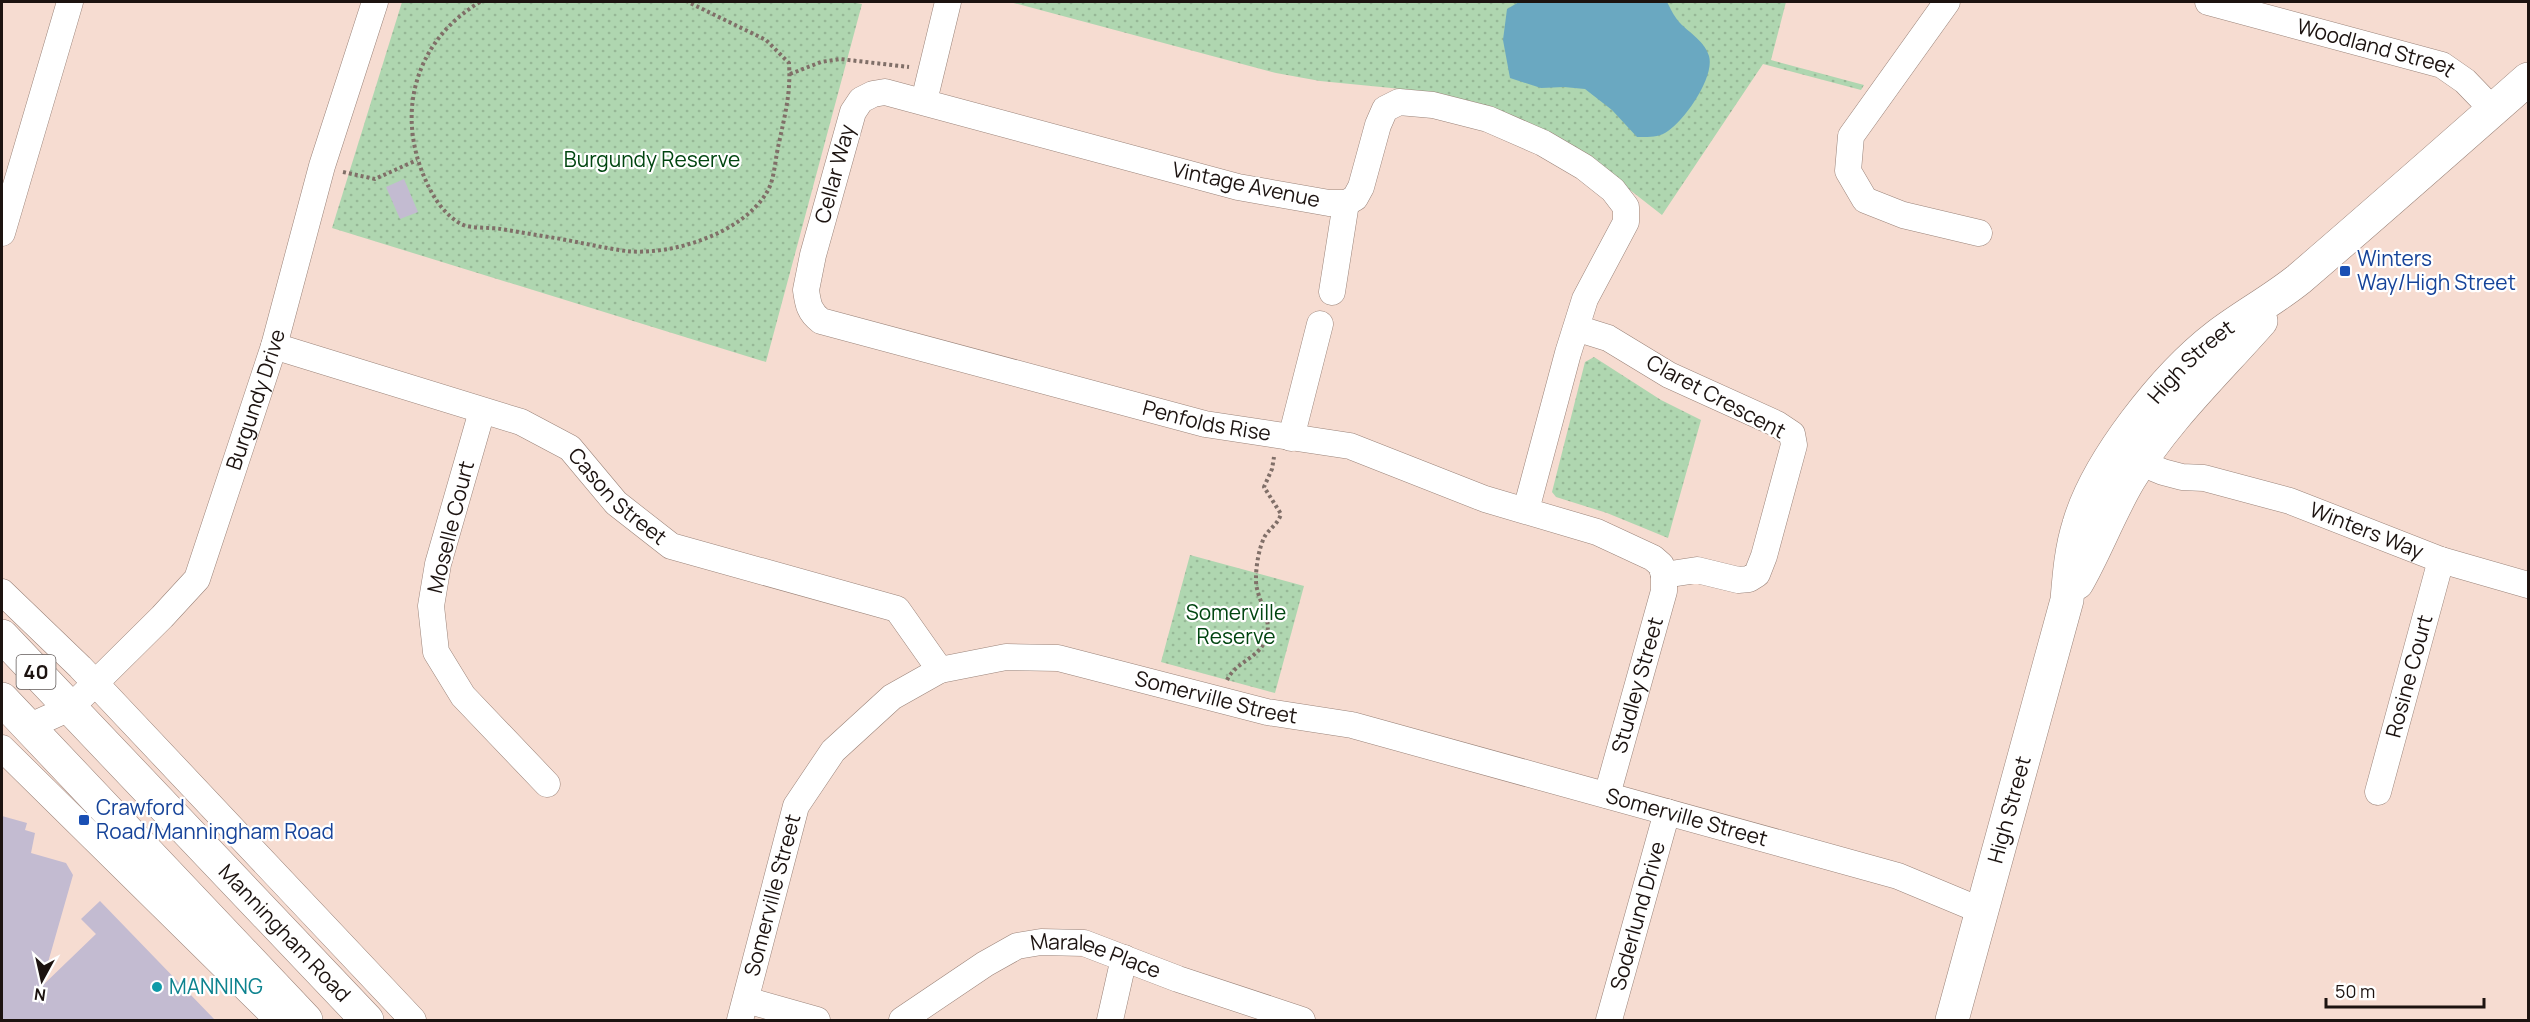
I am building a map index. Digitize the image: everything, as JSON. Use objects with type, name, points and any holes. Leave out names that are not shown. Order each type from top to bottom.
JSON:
[{"type":"main road","name":"High Street","points":[[1952,1020],[2067,600],[2071,553],[2079,522],[2136,445],[2187,362],[2216,337],[2296,281],[2529,79]]},
{"type":"main road","name":"Manningham Road","points":[[2,636],[367,1020]]},
{"type":"main road","name":"Manningham Road","points":[[2,699],[306,1020]]},
{"type":"street","points":[[2,233],[70,2]]},
{"type":"street","name":"Burgundy Drive","points":[[28,727],[70,708],[197,579],[274,346],[322,166],[375,2]]},
{"type":"street","points":[[924,101],[948,2]]},
{"type":"street","points":[[1947,2],[1851,136],[1848,171],[1865,200],[1903,215],[1979,233]]},
{"type":"street","name":"Woodland Street","points":[[2208,2],[2442,65],[2465,81],[2493,110]]},
{"type":"street","name":"Cellar Way","points":[[813,315],[808,306],[806,290],[813,255],[852,112],[861,100],[873,94],[885,92],[924,101]]},
{"type":"street","name":"Vintage Avenue","points":[[924,101],[1238,187],[1329,203],[1346,203],[1355,198],[1361,188],[1378,125],[1385,109],[1398,102],[1432,105],[1488,119],[1543,143],[1584,167],[1613,190],[1626,207],[1626,222],[1585,299],[1526,510]]},
{"type":"street","points":[[1332,292],[1346,203]]},
{"type":"street","name":"Penfolds Rise","points":[[813,315],[832,326],[1205,424],[1350,446],[1485,499],[1597,532],[1653,558],[1661,565],[1664,576]]},
{"type":"street","points":[[1285,437],[1320,324]]},
{"type":"street","name":"Claret Crescent","points":[[1576,328],[1608,338],[1669,375],[1777,424],[1792,434],[1794,445],[1757,574],[1749,579],[1738,580],[1697,570],[1664,576]]},
{"type":"street","name":"Cason Street","points":[[274,346],[521,422],[570,448],[616,503],[671,546],[897,609],[940,670]]},
{"type":"street","name":"Moselle Court","points":[[482,411],[438,564],[431,606],[436,652],[463,696],[546,784]]},
{"type":"street","name":"Winters Way","points":[[2136,445],[2169,456],[2204,478],[2289,501],[2441,560],[2529,585]]},
{"type":"street","name":"Rosine Court","points":[[2378,792],[2441,560]]},
{"type":"street","name":"Studley Street","points":[[1607,795],[1664,591],[1664,576]]},
{"type":"street","name":"Manningham Road","points":[[2,592],[95,683],[413,1020]]},
{"type":"street","name":"Somerville Street","points":[[743,1010],[796,806],[833,751],[892,697],[940,670],[1006,657],[1058,658],[1219,701],[1267,712],[1352,726],[1986,900]]},
{"type":"street","points":[[2,748],[278,1020]]},
{"type":"street","name":"Soderlund Drive","points":[[1610,1020],[1667,812]]},
{"type":"street","name":"Maralee Place","points":[[902,1020],[985,964],[1017,946],[1041,942],[1084,944],[1302,1020]]},
{"type":"street","points":[[1110,1020],[1124,958]]},
{"type":"street","points":[[743,1010],[817,1020]]},
{"type":"path","points":[[480,2],[447,30],[425,56],[415,88],[411,118],[414,152],[442,210],[462,225],[501,229],[628,251],[669,248],[700,240],[728,229],[749,214],[768,191],[790,90],[789,63],[766,40],[688,2]]},
{"type":"path","points":[[790,74],[821,62],[840,59],[932,69]]},
{"type":"path","points":[[322,166],[375,179],[417,160]]},
{"type":"path","points":[[1219,701],[1232,670],[1258,651],[1267,637],[1268,620],[1256,579],[1265,536],[1279,521],[1281,514],[1264,487],[1272,469],[1274,453],[1285,437]]},
{"type":"green space","name":"Burgundy Reserve","points":[[402,2],[852,2],[862,4],[766,362],[332,228]]},
{"type":"green space","points":[[1010,2],[1786,2],[1771,60],[1864,85],[1861,90],[1763,64],[1662,215],[1603,169],[1432,92],[1320,81],[1276,73]]},
{"type":"green space","points":[[1594,357],[1661,400],[1701,420],[1668,538],[1607,513],[1556,497],[1552,492],[1585,362]]},
{"type":"green space","name":"Somerville Reserve","points":[[1190,555],[1304,586],[1275,693],[1161,662]]},
{"type":"water","points":[[1519,2],[1667,2],[1680,23],[1707,50],[1710,65],[1708,75],[1690,108],[1675,125],[1657,136],[1637,137],[1612,110],[1585,89],[1541,88],[1510,78],[1503,40],[1507,9]]},
{"type":"building","points":[[404,179],[418,212],[400,219],[386,187]]},
{"type":"building","points":[[2,816],[27,823],[25,830],[35,833],[31,853],[66,863],[73,875],[41,987],[96,934],[81,919],[100,901],[215,1020],[2,1020]]},
{"type":"place","name":"Winters Way/High Street","points":[[2345,271]]},
{"type":"place","name":"Crawford Road/Manningham Road","points":[[84,820]]},
{"type":"place","name":"MANNING","points":[[157,987]]}]
